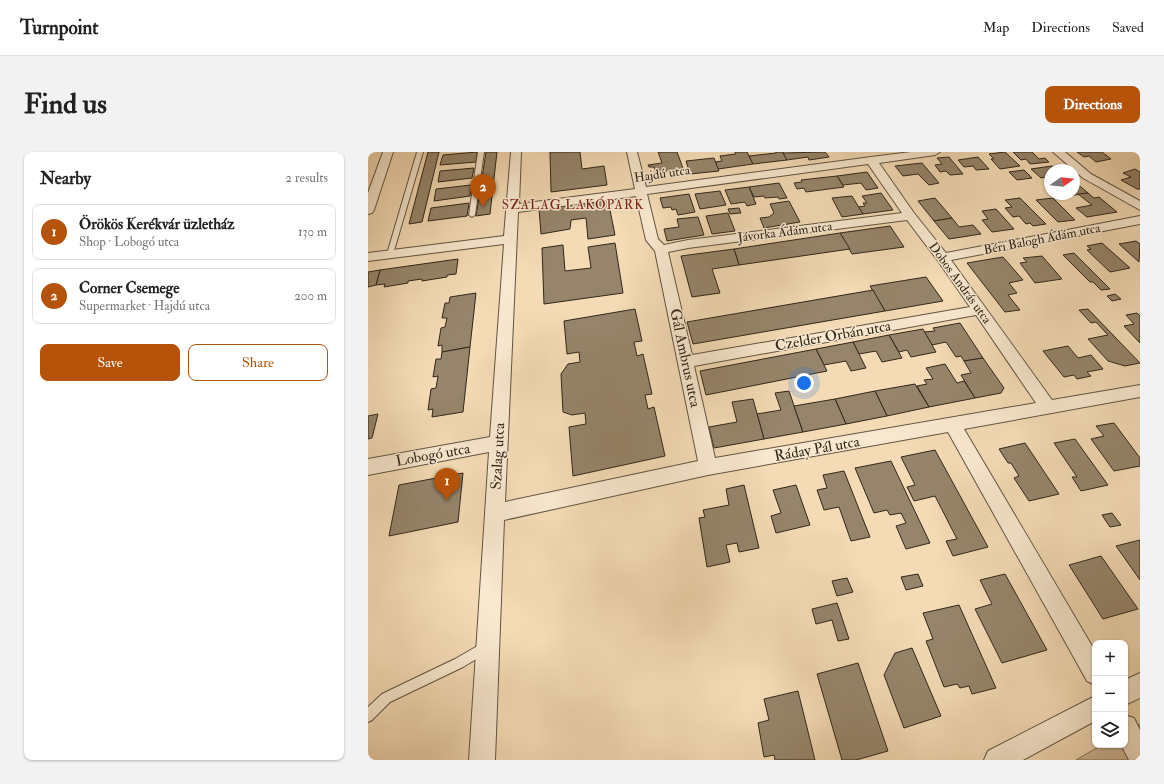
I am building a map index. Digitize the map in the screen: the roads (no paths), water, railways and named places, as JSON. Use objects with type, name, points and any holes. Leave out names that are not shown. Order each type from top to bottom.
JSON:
[{"type":"street","points":[[368,210],[388,152]]},
{"type":"street","name":"Szalag utca","points":[[482,760],[487,646],[496,513],[498,443],[516,152]]},
{"type":"street","name":"Gál Ambrus utca","points":[[632,152],[652,240],[661,250],[708,467]]},
{"type":"street","name":"Hajdú utca","points":[[512,209],[871,160],[902,154],[935,152]]},
{"type":"street","points":[[1058,152],[1087,176],[1140,206]]},
{"type":"street","name":"Dobos András utca","points":[[871,160],[910,216],[943,258],[1048,407]]},
{"type":"street","name":"Jávorka Ádám utca","points":[[661,250],[688,244],[910,216]]},
{"type":"street","name":"Béri Balogh Ádám utca","points":[[943,258],[1140,220]]},
{"type":"street","points":[[368,257],[511,239]]},
{"type":"street","name":"Czelder Orbán utca","points":[[686,362],[979,310]]},
{"type":"street","name":"Ráday Pál utca","points":[[496,513],[708,467],[1140,391]]},
{"type":"street","points":[[953,425],[1092,667]]},
{"type":"street","name":"Lobogó utca","points":[[368,467],[498,443]]},
{"type":"street","points":[[1128,691],[1140,685]]},
{"type":"street","points":[[997,760],[1092,710]]},
{"type":"street","points":[[1128,733],[1140,755]]},
{"type":"lane","points":[[390,254],[420,152]]},
{"type":"lane","points":[[472,215],[481,152]]},
{"type":"lane","points":[[368,716],[386,698],[459,663],[487,646]]},
{"type":"place","name":"Corner Csemege","points":[[483,207]]},
{"type":"place","name":"Örökös Kerékvár üzletház","points":[[447,501]]},
{"type":"district","name":"SZALAG LAKÓPARK","points":[[573,205]]}]
